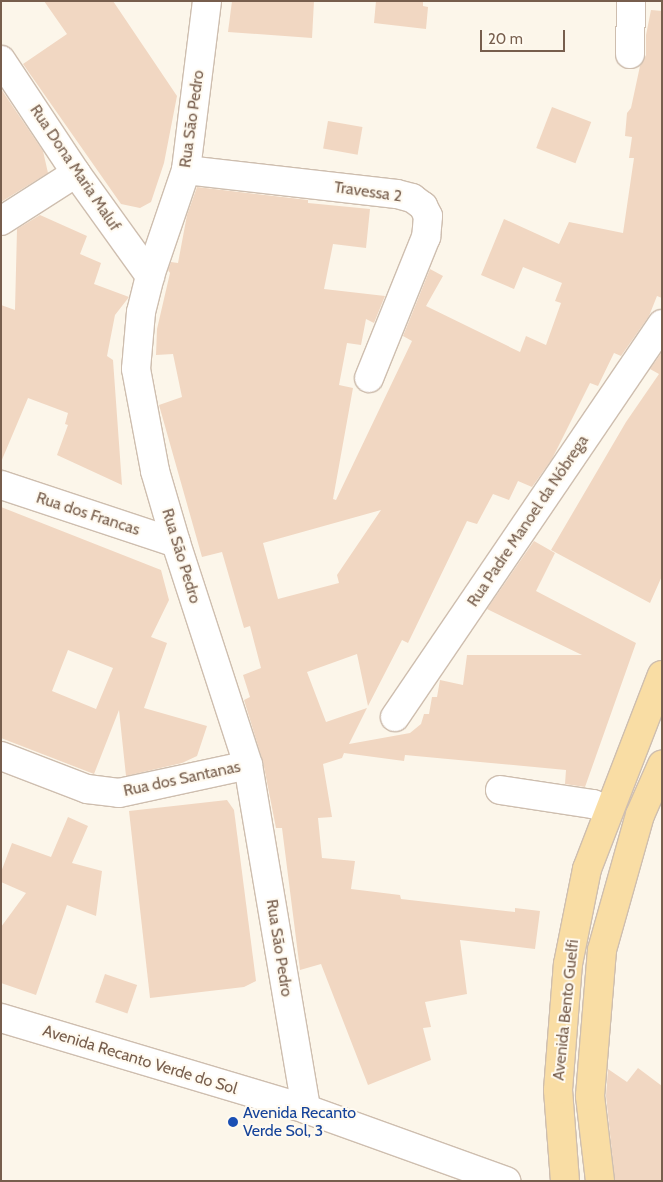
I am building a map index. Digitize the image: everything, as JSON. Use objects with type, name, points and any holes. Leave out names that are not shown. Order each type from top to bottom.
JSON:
[{"type":"main road","name":"Avenida Bento Guelfi","points":[[565,1181],[558,1090],[568,964],[587,869],[608,810],[662,675]]},
{"type":"main road","name":"Avenida Bento Guelfi","points":[[600,1181],[590,1096],[602,950],[640,815],[662,765]]},
{"type":"street","name":"Rua São Pedro","points":[[207,1],[186,170],[150,276],[137,340],[136,369],[155,471],[176,543],[248,765],[306,1109]]},
{"type":"street","points":[[630,54],[631,1]]},
{"type":"street","name":"Rua Dona Maria Maluf","points":[[1,60],[76,173],[150,276]]},
{"type":"street","name":"Travessa 2","points":[[186,170],[397,194],[412,198],[423,206],[428,216],[426,237],[369,378]]},
{"type":"street","points":[[1,221],[76,173]]},
{"type":"street","name":"Rua Padre Manoel da Nóbrega","points":[[395,718],[662,324]]},
{"type":"street","name":"Rua dos Francas","points":[[1,485],[176,543]]},
{"type":"street","name":"Rua dos Santanas","points":[[1,756],[87,789],[118,793],[248,765]]},
{"type":"street","points":[[500,790],[593,804],[608,810]]},
{"type":"street","name":"Avenida Recanto Verde do Sol","points":[[1,1018],[306,1109],[506,1181]]},
{"type":"building","points":[[44,1],[113,1],[177,96],[164,163],[151,202],[140,208],[121,204],[23,64],[67,34]]},
{"type":"building","points":[[232,1],[314,1],[312,38],[228,32]]},
{"type":"building","points":[[376,1],[423,1],[423,6],[428,7],[426,29],[374,23]]},
{"type":"building","points":[[651,10],[662,11],[662,298],[657,296],[649,316],[621,356],[614,353],[598,386],[590,383],[552,459],[532,487],[518,481],[509,500],[493,494],[477,524],[467,521],[408,643],[402,640],[368,706],[357,654],[307,672],[326,722],[367,708],[349,744],[410,733],[421,724],[424,714],[429,714],[432,697],[437,697],[440,680],[463,685],[467,655],[582,655],[487,609],[534,541],[555,553],[536,591],[636,643],[585,787],[565,784],[566,770],[405,755],[404,761],[344,753],[342,758],[323,764],[332,817],[318,818],[322,858],[355,861],[351,889],[400,895],[401,899],[515,912],[515,908],[540,911],[535,949],[460,940],[467,994],[425,1002],[431,1027],[423,1028],[431,1060],[368,1085],[321,964],[300,970],[282,828],[276,828],[263,762],[244,700],[250,697],[243,675],[261,668],[250,626],[244,628],[222,552],[202,557],[159,405],[182,397],[173,354],[156,355],[157,329],[170,273],[168,270],[171,262],[178,263],[187,215],[197,187],[308,200],[308,203],[370,209],[366,248],[333,244],[324,289],[385,296],[374,323],[366,319],[361,345],[347,343],[339,385],[353,388],[333,499],[336,500],[412,341],[403,336],[430,269],[443,276],[426,306],[520,352],[526,336],[546,345],[561,303],[555,301],[562,283],[523,267],[514,289],[481,275],[504,219],[559,244],[569,222],[623,233],[634,158],[629,158],[632,137],[625,136],[627,113],[631,108],[640,66],[646,55],[646,35]],"holes":[[[381,510],[337,575],[339,583],[278,599],[263,543]]]},
{"type":"building","points":[[1,89],[43,151],[48,173],[1,202]]},
{"type":"building","points":[[552,107],[591,122],[575,163],[536,148]]},
{"type":"building","points":[[328,121],[362,127],[358,155],[323,149]]},
{"type":"building","points":[[40,215],[87,236],[80,254],[101,263],[94,284],[129,297],[115,315],[107,356],[113,360],[122,485],[57,455],[68,425],[65,424],[68,413],[28,398],[1,462],[1,305],[15,310],[17,229]]},
{"type":"building","points":[[662,352],[662,576],[650,603],[551,550],[626,422],[659,374],[650,369]]},
{"type":"building","points":[[1,507],[161,570],[169,600],[151,637],[167,643],[144,708],[207,726],[197,756],[182,763],[126,776],[119,710],[94,774],[1,738]],"holes":[[[68,650],[113,668],[96,709],[52,691]]]},
{"type":"building","points":[[227,800],[234,810],[256,981],[244,987],[150,998],[129,811]]},
{"type":"building","points":[[68,817],[88,826],[72,863],[102,871],[96,916],[67,905],[36,995],[1,983],[1,927],[26,893],[1,882],[1,872],[12,843],[51,857]]},
{"type":"building","points":[[105,974],[137,985],[127,1013],[95,1002]]},
{"type":"building","points":[[638,1068],[662,1086],[662,1181],[615,1181],[606,1096],[608,1069],[627,1082]]},
{"type":"place","name":"Avenida Recanto Verde Sol, 3","points":[[233,1122]]}]
